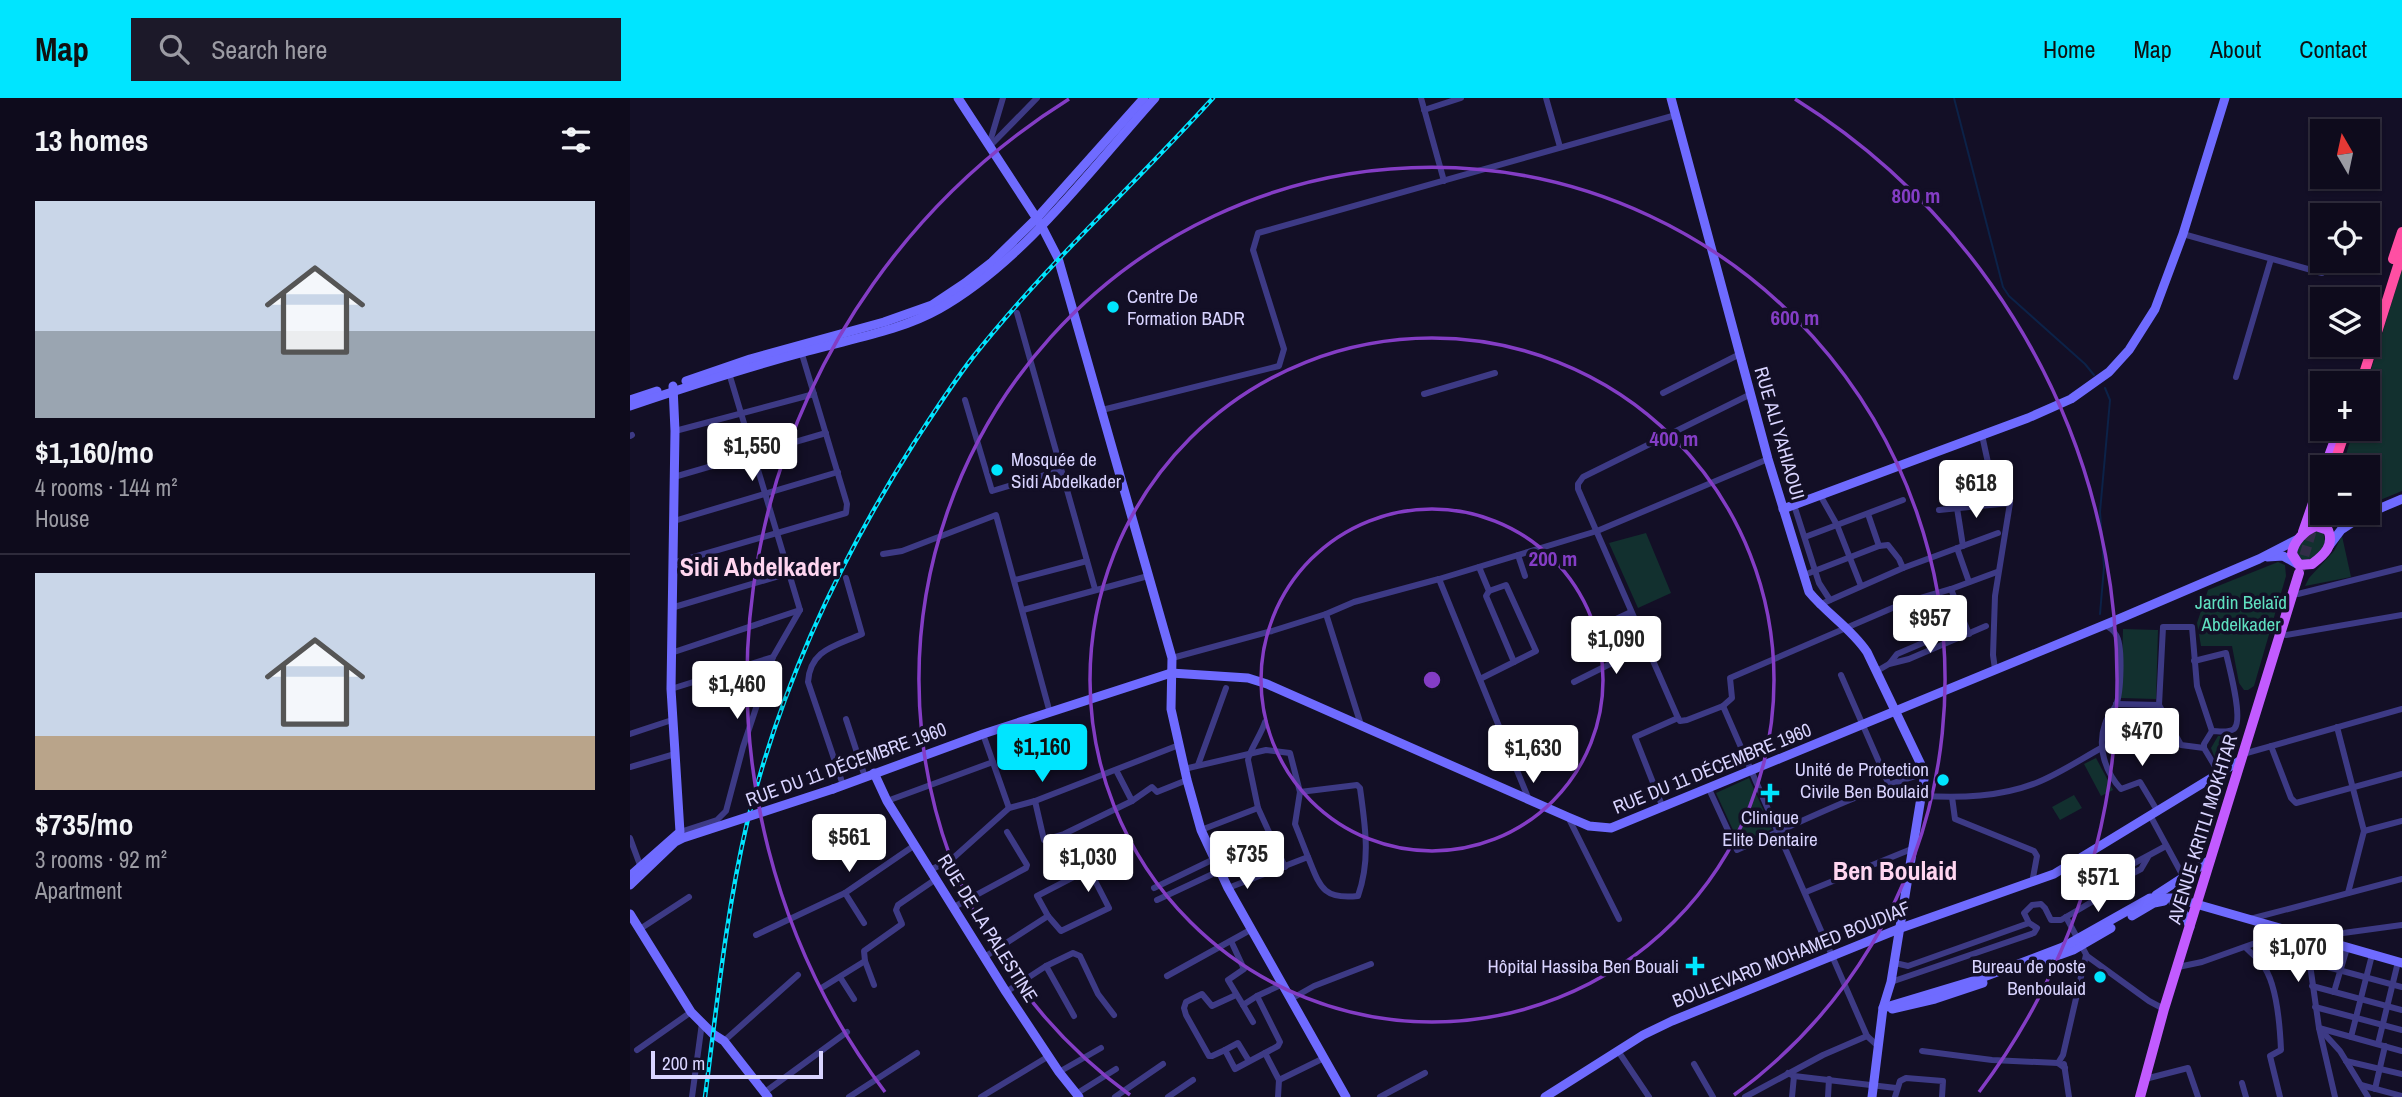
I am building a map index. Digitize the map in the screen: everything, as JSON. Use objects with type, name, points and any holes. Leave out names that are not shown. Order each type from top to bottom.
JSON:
[{"type":"highway","points":[[2380,302],[2402,232]]},
{"type":"highway","points":[[2365,371],[2402,253]]},
{"type":"main road","points":[[1038,222],[1144,98]]},
{"type":"main road","points":[[630,400],[729,372],[932,305],[992,262],[1038,222],[1155,98]]},
{"type":"main road","name":"RUE ALI YAHIAOUI","points":[[1671,98],[1768,459],[1809,592],[1819,605],[1859,640],[1877,671],[1925,773]]},
{"type":"main road","points":[[1783,509],[2071,399],[2109,372],[2129,350],[2149,320],[2183,234],[2225,98]]},
{"type":"main road","points":[[960,100],[1058,258],[1171,658],[1171,709],[1201,830],[1228,888],[1346,1097]]},
{"type":"main road","points":[[630,406],[750,359],[801,349]]},
{"type":"main road","points":[[630,876],[680,832],[671,689],[676,431],[674,388]]},
{"type":"main road","points":[[2380,508],[2402,499]]},
{"type":"main road","points":[[2267,675],[2272,640],[2296,565],[2292,550],[2310,515]]},
{"type":"main road","points":[[2324,525],[2331,539],[2329,546]]},
{"type":"main road","points":[[2300,538],[2312,527],[2320,526],[2326,529],[2337,525]]},
{"type":"main road","points":[[2267,675],[2286,635],[2306,573],[2341,530],[2349,525]]},
{"type":"main road","name":"RUE DU 11 DÉCEMBRE 1960","points":[[630,885],[675,842],[683,838],[833,789],[983,734],[1171,673],[1248,678],[1267,684],[1568,817],[1589,825],[1611,828],[2104,625],[2259,559],[2300,538]]},
{"type":"main road","name":"RUE DU 11 DÉCEMBRE 1960","points":[[2259,559],[2278,555],[2296,565]]},
{"type":"main road","points":[[2296,565],[2312,564]]},
{"type":"main road","name":"AVENUE KRITLI MOKHTAR","points":[[2140,1097],[2164,1009],[2267,675]]},
{"type":"main road","name":"BOULEVARD MOHAMED BOUDIAF","points":[[1545,1097],[1672,1021],[1901,928],[2054,874],[2155,814],[2242,757]]},
{"type":"main road","points":[[1872,1097],[1883,1008],[1895,963],[1925,773]]},
{"type":"main road","name":"RUE DE LA PALESTINE","points":[[870,775],[986,956],[1006,992],[1059,1072],[1078,1095]]},
{"type":"main road","points":[[2077,945],[2210,860]]},
{"type":"main road","points":[[2151,898],[2175,898],[2196,907]]},
{"type":"main road","points":[[2173,902],[2185,915],[2190,927]]},
{"type":"main road","points":[[1883,1008],[1899,1008],[1935,999],[2077,945],[2154,903],[2173,902],[2196,907],[2400,963]]},
{"type":"main road","points":[[630,914],[691,1012],[724,1041],[766,1095]]},
{"type":"street","points":[[989,147],[1003,98]]},
{"type":"street","points":[[989,147],[1037,98]]},
{"type":"street","points":[[1430,98],[1421,99],[1444,181]]},
{"type":"street","points":[[1424,110],[1461,98]]},
{"type":"street","points":[[1546,98],[1560,147]]},
{"type":"street","points":[[1102,410],[1279,366],[1284,349],[1253,250],[1258,233],[1676,115]]},
{"type":"street","points":[[2183,234],[2310,270]]},
{"type":"street","points":[[2236,377],[2272,259]]},
{"type":"street","points":[[1017,313],[1095,589]]},
{"type":"street","points":[[673,563],[846,513],[847,504],[801,349]]},
{"type":"street","points":[[1663,393],[1740,354]]},
{"type":"street","points":[[680,832],[717,820],[726,811],[743,747],[774,657],[800,610],[729,372]]},
{"type":"street","points":[[1424,394],[1495,373]]},
{"type":"street","points":[[676,431],[814,394]]},
{"type":"street","points":[[1751,394],[1583,477],[1578,484],[1646,646],[1681,721],[1723,706],[1732,698],[1730,678],[1904,603],[1997,572]]},
{"type":"street","points":[[965,400],[992,491],[1061,470]]},
{"type":"street","points":[[674,477],[826,433]]},
{"type":"street","points":[[1982,435],[1990,472],[2007,475],[2010,503],[1997,572],[1993,628],[1995,669]]},
{"type":"street","points":[[1171,658],[1220,647],[1326,614],[1354,602],[1597,531],[1768,459]]},
{"type":"street","points":[[674,521],[838,472]]},
{"type":"street","points":[[1820,495],[1837,525],[1861,586]]},
{"type":"street","points":[[1805,537],[1903,500]]},
{"type":"street","points":[[1939,510],[2010,503]]},
{"type":"street","points":[[1794,505],[1815,571],[1830,600]]},
{"type":"street","points":[[1957,508],[1960,547],[1969,582]]},
{"type":"street","points":[[1868,513],[1879,546]]},
{"type":"street","points":[[883,554],[902,551],[996,515],[1050,713]]},
{"type":"street","points":[[1819,605],[1903,568],[1998,533]]},
{"type":"street","points":[[1804,575],[1888,545],[1903,568]]},
{"type":"street","points":[[1518,555],[1525,576]]},
{"type":"street","points":[[1015,580],[1087,561]]},
{"type":"street","points":[[1479,567],[1489,591]]},
{"type":"street","points":[[2298,594],[2402,568]]},
{"type":"street","points":[[671,608],[789,573]]},
{"type":"street","points":[[1023,610],[1148,576]]},
{"type":"street","points":[[843,785],[808,682],[809,668],[815,657],[862,634],[846,578]]},
{"type":"street","points":[[1439,579],[1529,800]]},
{"type":"street","points":[[1480,679],[1514,662],[1536,651],[1506,585],[1489,591],[1486,596],[1514,662]]},
{"type":"street","points":[[1951,589],[1969,634]]},
{"type":"street","points":[[671,653],[800,610]]},
{"type":"street","points":[[1577,629],[1580,634],[1584,634],[1632,612]]},
{"type":"street","points":[[1326,614],[1361,725]]},
{"type":"street","points":[[2286,635],[2402,615]]},
{"type":"street","points":[[2104,625],[2116,634],[2118,639],[2120,675],[2116,704],[2105,724],[2105,765],[2118,787],[2124,789],[2140,782],[2166,846],[2184,878]]},
{"type":"street","points":[[1877,671],[1986,626]]},
{"type":"street","points":[[2204,748],[2181,745],[2159,705],[2163,627],[2192,627],[2197,686],[2212,732]]},
{"type":"street","points":[[1889,664],[1897,654],[1958,628]]},
{"type":"street","points":[[1574,682],[1646,646]]},
{"type":"street","points":[[2194,661],[2227,653],[2237,722],[2232,730],[2212,732]]},
{"type":"street","points":[[671,689],[774,657]]},
{"type":"street","points":[[1841,675],[1889,785]]},
{"type":"street","points":[[1198,765],[1226,688]]},
{"type":"street","points":[[2116,704],[2159,705]]},
{"type":"street","points":[[1723,706],[1867,1036],[1878,1047]]},
{"type":"street","points":[[2242,757],[2271,746],[2402,709]]},
{"type":"street","points":[[1663,808],[1635,737],[1678,718]]},
{"type":"street","points":[[846,719],[870,775]]},
{"type":"street","points":[[630,734],[673,720]]},
{"type":"street","points":[[1265,722],[1261,736],[1248,754],[1258,808],[1285,867]]},
{"type":"street","points":[[2337,727],[2364,831],[2348,893]]},
{"type":"street","points":[[2212,732],[2204,748],[2219,773]]},
{"type":"street","points":[[983,734],[1009,808]]},
{"type":"street","points":[[930,870],[951,860],[1009,808],[1035,801],[1179,745]]},
{"type":"street","points":[[2271,746],[2291,798],[2296,803],[2402,774]]},
{"type":"street","points":[[1923,796],[1982,796],[2034,784],[2103,747]]},
{"type":"street","points":[[1184,769],[1266,750],[1290,753],[1300,792],[1295,824],[1320,886],[1325,892],[1346,897],[1358,896],[1366,867],[1367,848],[1359,786],[1300,792]]},
{"type":"street","points":[[630,767],[675,754]]},
{"type":"street","points":[[887,801],[993,762]]},
{"type":"street","points":[[1116,770],[1132,801]]},
{"type":"street","points":[[1709,789],[1737,850],[1889,785],[1925,773]]},
{"type":"street","points":[[1035,801],[1043,838],[1047,841],[1132,801],[1152,787],[1157,792],[1187,780]]},
{"type":"street","points":[[1952,797],[1955,819],[2034,851],[2037,856],[2032,883]]},
{"type":"street","points":[[1201,830],[1258,808]]},
{"type":"street","points":[[1568,817],[1619,919]]},
{"type":"street","points":[[2364,831],[2402,821]]},
{"type":"street","points":[[954,907],[1026,869],[1027,865],[1007,832]]},
{"type":"street","points":[[630,838],[640,865]]},
{"type":"street","points":[[756,935],[845,893],[915,845]]},
{"type":"street","points":[[2106,859],[2114,874],[2166,846]]},
{"type":"street","points":[[1806,892],[1914,847]]},
{"type":"street","points":[[1228,888],[1308,857]]},
{"type":"street","points":[[1154,888],[1214,859]]},
{"type":"street","points":[[1091,869],[1108,910],[1062,932],[1048,916],[1037,895],[1091,869]]},
{"type":"street","points":[[1157,900],[1219,871]]},
{"type":"street","points":[[874,985],[864,951],[902,923],[896,910],[898,905],[936,879]]},
{"type":"street","points":[[2249,920],[2402,879]]},
{"type":"street","points":[[1891,982],[2035,933],[2037,928],[2029,923],[2024,913],[2032,905],[2041,904],[2051,920],[2066,917],[2117,887]]},
{"type":"street","points":[[845,893],[864,923]]},
{"type":"street","points":[[640,929],[689,897]]},
{"type":"street","points":[[986,956],[1048,916]]},
{"type":"street","points":[[2066,917],[2077,945],[2087,956],[2149,1002],[2164,1009]]},
{"type":"street","points":[[1895,963],[1908,966],[2029,923]]},
{"type":"street","points":[[2335,1097],[2315,1007],[2308,937],[2402,925]]},
{"type":"street","points":[[1167,976],[1252,929]]},
{"type":"street","points":[[2178,967],[2246,948],[2289,931]]},
{"type":"street","points":[[1231,941],[1244,968],[1227,979],[1253,1022]]},
{"type":"street","points":[[2246,948],[2263,964],[2273,993],[2281,1051],[2270,1056],[2280,1097]]},
{"type":"street","points":[[2334,992],[2347,948]]},
{"type":"street","points":[[1006,992],[1046,966],[1073,953],[1080,956],[1098,994],[1114,1015]]},
{"type":"street","points":[[2351,1037],[2372,955]]},
{"type":"street","points":[[2068,1097],[2061,1066],[2087,956]]},
{"type":"street","points":[[823,987],[865,961]]},
{"type":"street","points":[[2309,962],[2402,987]]},
{"type":"street","points":[[2375,1089],[2380,1068],[2383,1025],[2400,963]]},
{"type":"street","points":[[1291,999],[1314,986],[1371,964]]},
{"type":"street","points":[[1046,966],[1074,1016]]},
{"type":"street","points":[[724,1041],[798,975]]},
{"type":"street","points":[[840,977],[854,999]]},
{"type":"street","points":[[1243,1005],[1283,984]]},
{"type":"street","points":[[2312,986],[2402,1010]]},
{"type":"street","points":[[1236,995],[1212,1006],[1202,994],[1184,1005],[1185,1015],[1207,1054],[1212,1056],[1238,1043],[1249,1061]]},
{"type":"street","points":[[1224,1050],[1234,1069],[1278,1046],[1280,1042],[1257,996]]},
{"type":"street","points":[[2315,1007],[2402,1030]]},
{"type":"street","points":[[637,1049],[691,1012]]},
{"type":"street","points":[[692,1097],[702,1023]]},
{"type":"street","points":[[2319,1028],[2402,1051]]},
{"type":"street","points":[[2319,1028],[2346,1061],[2368,1097]]},
{"type":"street","points":[[766,1095],[847,1032]]},
{"type":"street","points":[[1745,1097],[1867,1036]]},
{"type":"street","points":[[1059,1072],[1101,1048]]},
{"type":"street","points":[[1618,1051],[1649,1097]]},
{"type":"street","points":[[1922,1051],[2061,1066]]},
{"type":"street","points":[[849,1097],[917,1053]]},
{"type":"street","points":[[1265,1053],[1279,1080],[1278,1097]]},
{"type":"street","points":[[981,1097],[1049,1056]]},
{"type":"street","points":[[1279,1080],[1324,1058]]},
{"type":"street","points":[[2346,1061],[2402,1074]]},
{"type":"street","points":[[1115,1097],[1163,1064]]},
{"type":"street","points":[[1694,1064],[1713,1097]]},
{"type":"street","points":[[2145,1079],[2188,1068],[2197,1097]]},
{"type":"street","points":[[1078,1095],[1116,1069]]},
{"type":"street","points":[[1380,1097],[1425,1073]]},
{"type":"street","points":[[1791,1075],[1896,1088]]},
{"type":"street","points":[[1791,1075],[1792,1097]]},
{"type":"street","points":[[1895,1097],[1896,1088],[1904,1078],[1941,1080],[1944,1083],[1942,1097]]},
{"type":"street","points":[[1828,1097],[1829,1079]]},
{"type":"street","points":[[1168,1097],[1193,1080]]},
{"type":"street","points":[[2242,1083],[2246,1097]]},
{"type":"street","points":[[2361,1085],[2402,1096]]},
{"type":"green space","points":[[2402,269],[2402,491],[2380,500],[2380,455],[2346,455],[2350,441],[2380,441],[2380,371],[2371,371],[2375,357],[2380,357],[2380,341]]},
{"type":"green space","points":[[2312,529],[2323,532],[2326,544],[2311,561],[2298,560],[2295,548]]},
{"type":"green space","points":[[1646,533],[1671,593],[1638,608],[1609,543]]},
{"type":"green space","points":[[2342,536],[2351,577],[2305,586],[2334,551]]},
{"type":"green space","name":"Jardin Belaïd Abdelkader","points":[[2278,562],[2285,565],[2286,576],[2254,686],[2244,690],[2239,683],[2232,646],[2201,646],[2197,623],[2208,590]]},
{"type":"green space","points":[[2123,629],[2158,630],[2156,699],[2121,698]]},
{"type":"green space","points":[[2218,736],[2236,736],[2232,757],[2222,766],[2216,761],[2211,748]]},
{"type":"green space","points":[[2096,758],[2113,790],[2101,796],[2084,764]]},
{"type":"green space","points":[[1749,778],[1772,829],[1739,843],[1716,793]]},
{"type":"green space","points":[[2074,795],[2082,808],[2060,820],[2052,807]]},
{"type":"waterway","points":[[1954,98],[2003,287],[2009,296],[2094,375]]},
{"type":"waterway","points":[[2100,614],[2104,567],[2100,512],[2110,400],[2105,388]]},
{"type":"tunnel","points":[[2300,570],[2314,525]]},
{"type":"railway","points":[[705,1097],[728,925],[747,823],[777,723],[795,674],[837,579],[887,487],[935,410],[973,357],[1030,290],[1213,98]]},
{"type":"place","name":"Centre De Formation BADR","points":[[1113,307]]},
{"type":"place","name":"Mosquée de Sidi Abdelkader","points":[[997,470]]},
{"type":"place","name":"Unité de Protection Civile Ben Boulaid","points":[[1943,780]]},
{"type":"place","name":"Clinique Elite Dentaire","points":[[1770,793]]},
{"type":"place","name":"Hôpital Hassiba Ben Bouali","points":[[1695,966]]},
{"type":"place","name":"Bureau de poste Benboulaid","points":[[2100,977]]},
{"type":"district","name":"Sidi Abdelkader","points":[[760,567]]},
{"type":"district","name":"Ben Boulaid","points":[[1895,871]]}]
